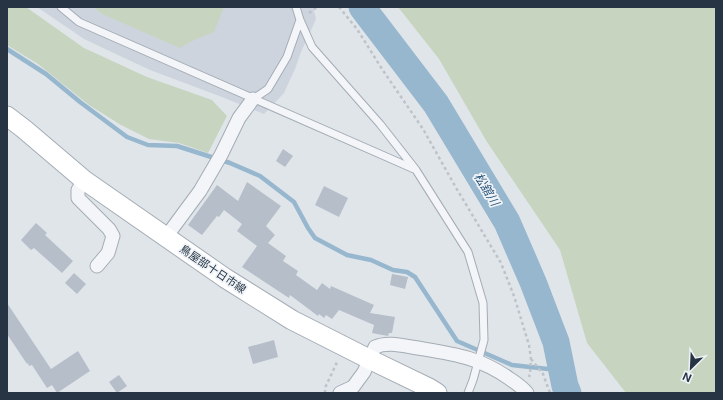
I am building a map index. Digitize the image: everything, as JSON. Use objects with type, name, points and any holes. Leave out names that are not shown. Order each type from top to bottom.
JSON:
[{"type":"main road","name":"鳥屋部十日市線","points":[[7,116],[84,180],[225,278],[292,320],[430,388],[437,393]]},
{"type":"street","points":[[166,238],[200,191],[221,155],[239,118],[253,99]]},
{"type":"street","points":[[84,180],[78,190],[78,198],[109,229],[113,236],[108,253],[96,266]]},
{"type":"street","points":[[340,393],[353,387],[364,372],[375,347],[381,344],[397,345],[466,357],[494,368],[525,391]]},
{"type":"lane","points":[[61,7],[79,22],[416,170]]},
{"type":"lane","points":[[296,7],[312,47],[380,124],[416,170],[468,252],[483,303],[484,340],[468,393]]},
{"type":"lane","points":[[253,99],[268,88],[287,57],[300,20]]},
{"type":"path","points":[[338,7],[357,29],[382,70],[423,129],[455,186],[501,262],[514,296],[532,359],[530,374],[525,391]]},
{"type":"path","points":[[325,393],[325,388],[338,359]]},
{"type":"path","points":[[532,359],[543,374],[550,393]]},
{"type":"shaded area","points":[[37,7],[313,7],[316,19],[284,93],[264,114],[150,70],[84,39]]},
{"type":"green space","points":[[7,7],[26,7],[84,48],[147,77],[212,100],[227,116],[208,153],[179,143],[149,139],[121,125],[89,105],[38,64],[7,45]]},
{"type":"green space","points":[[93,7],[224,7],[214,32],[194,40],[180,48],[102,14]]},
{"type":"green space","points":[[398,7],[716,7],[716,393],[626,393],[587,343],[560,250],[487,142],[439,59]]},
{"type":"building","points":[[283,149],[293,156],[285,167],[276,161]]},
{"type":"building","points":[[247,182],[281,206],[266,226],[275,235],[268,243],[286,256],[283,261],[298,271],[296,275],[317,290],[322,283],[330,289],[331,286],[374,305],[370,313],[395,317],[392,333],[389,333],[388,336],[372,333],[374,325],[339,310],[332,319],[326,315],[324,318],[319,314],[318,316],[290,295],[289,298],[242,267],[257,246],[237,231],[242,224],[224,210],[219,217],[217,216],[202,235],[188,225],[217,185],[238,201]]},
{"type":"building","points":[[324,186],[348,198],[339,217],[315,205]]},
{"type":"building","points":[[36,223],[47,233],[45,235],[73,261],[62,273],[34,248],[31,250],[21,240]]},
{"type":"building","points":[[74,273],[86,284],[77,294],[65,283]]},
{"type":"building","points":[[392,274],[408,277],[405,289],[390,285]]},
{"type":"building","points":[[7,303],[51,369],[78,351],[90,371],[57,393],[52,385],[47,388],[32,365],[29,366],[28,363],[27,364],[7,334]]},
{"type":"building","points":[[274,340],[278,357],[253,364],[248,347]]},
{"type":"building","points":[[119,375],[127,386],[117,393],[109,382]]},
{"type":"waterway","name":"松舘川","points":[[362,7],[436,104],[507,222],[533,282],[556,342],[565,386],[568,393]]},
{"type":"waterway","points":[[7,49],[46,74],[80,102],[127,137],[148,145],[177,146],[230,163],[260,176],[294,202],[315,238],[347,255],[371,260],[393,270],[407,272],[415,277],[457,341],[512,365],[548,369],[561,363]]}]
